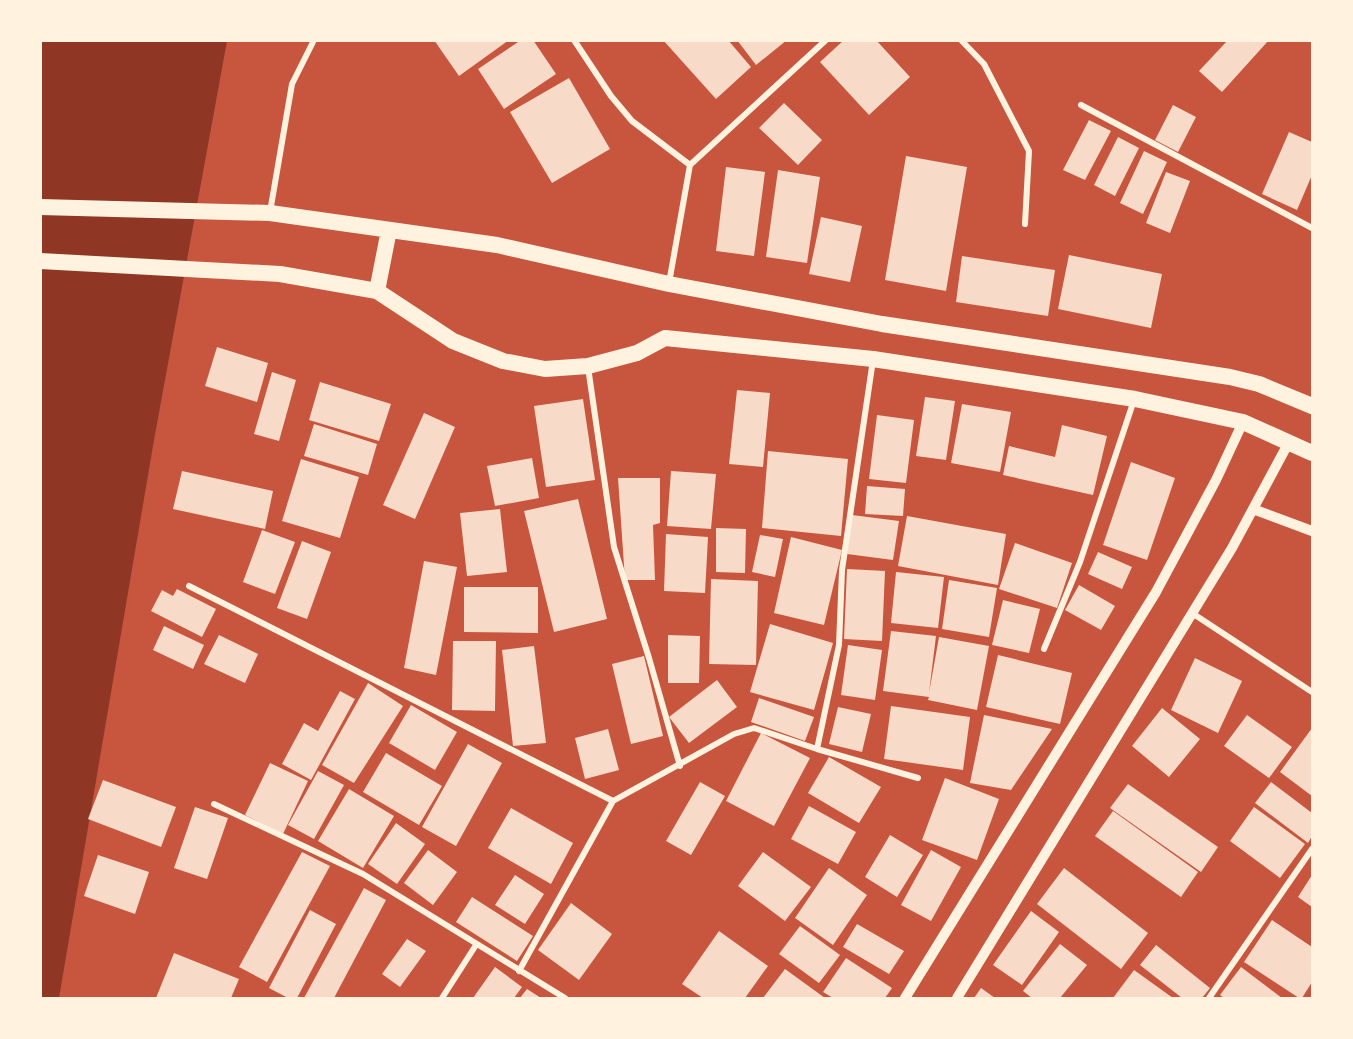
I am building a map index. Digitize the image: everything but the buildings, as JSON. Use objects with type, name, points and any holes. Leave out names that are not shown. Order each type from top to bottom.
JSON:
[{"type":"highway","points":[[40,207],[270,213],[497,245],[669,284],[882,324],[1230,377],[1259,384],[1312,406]]},
{"type":"highway","points":[[377,291],[389,230]]},
{"type":"highway","points":[[40,261],[280,274],[377,291],[453,341],[503,361],[545,369],[588,366],[637,353],[665,338],[873,359],[1135,399],[1243,422],[1312,453]]},
{"type":"street","points":[[270,213],[292,84],[314,40]]},
{"type":"street","points":[[574,40],[611,96],[632,121],[690,165]]},
{"type":"street","points":[[669,284],[690,165],[826,40]]},
{"type":"street","points":[[961,40],[984,64],[1029,151],[1025,224]]},
{"type":"street","points":[[1081,105],[1312,228]]},
{"type":"street","points":[[817,749],[839,645],[843,570],[873,359]]},
{"type":"street","points":[[588,366],[614,546],[680,766]]},
{"type":"street","points":[[1044,649],[1080,562],[1135,399]]},
{"type":"street","points":[[904,999],[1156,592],[1216,480],[1243,422]]},
{"type":"street","points":[[957,999],[1192,613],[1289,442]]},
{"type":"street","points":[[1253,509],[1312,531]]},
{"type":"street","points":[[189,586],[613,801]]},
{"type":"street","points":[[1192,613],[1312,692]]},
{"type":"street","points":[[519,971],[613,801],[680,766],[734,734],[754,728],[918,778]]},
{"type":"street","points":[[214,804],[363,874],[565,999]]},
{"type":"street","points":[[1209,999],[1312,849]]},
{"type":"street","points":[[442,999],[476,945]]},
{"type":"shaded area","points":[[40,41],[227,41],[154,440],[59,998],[40,998]]}]
